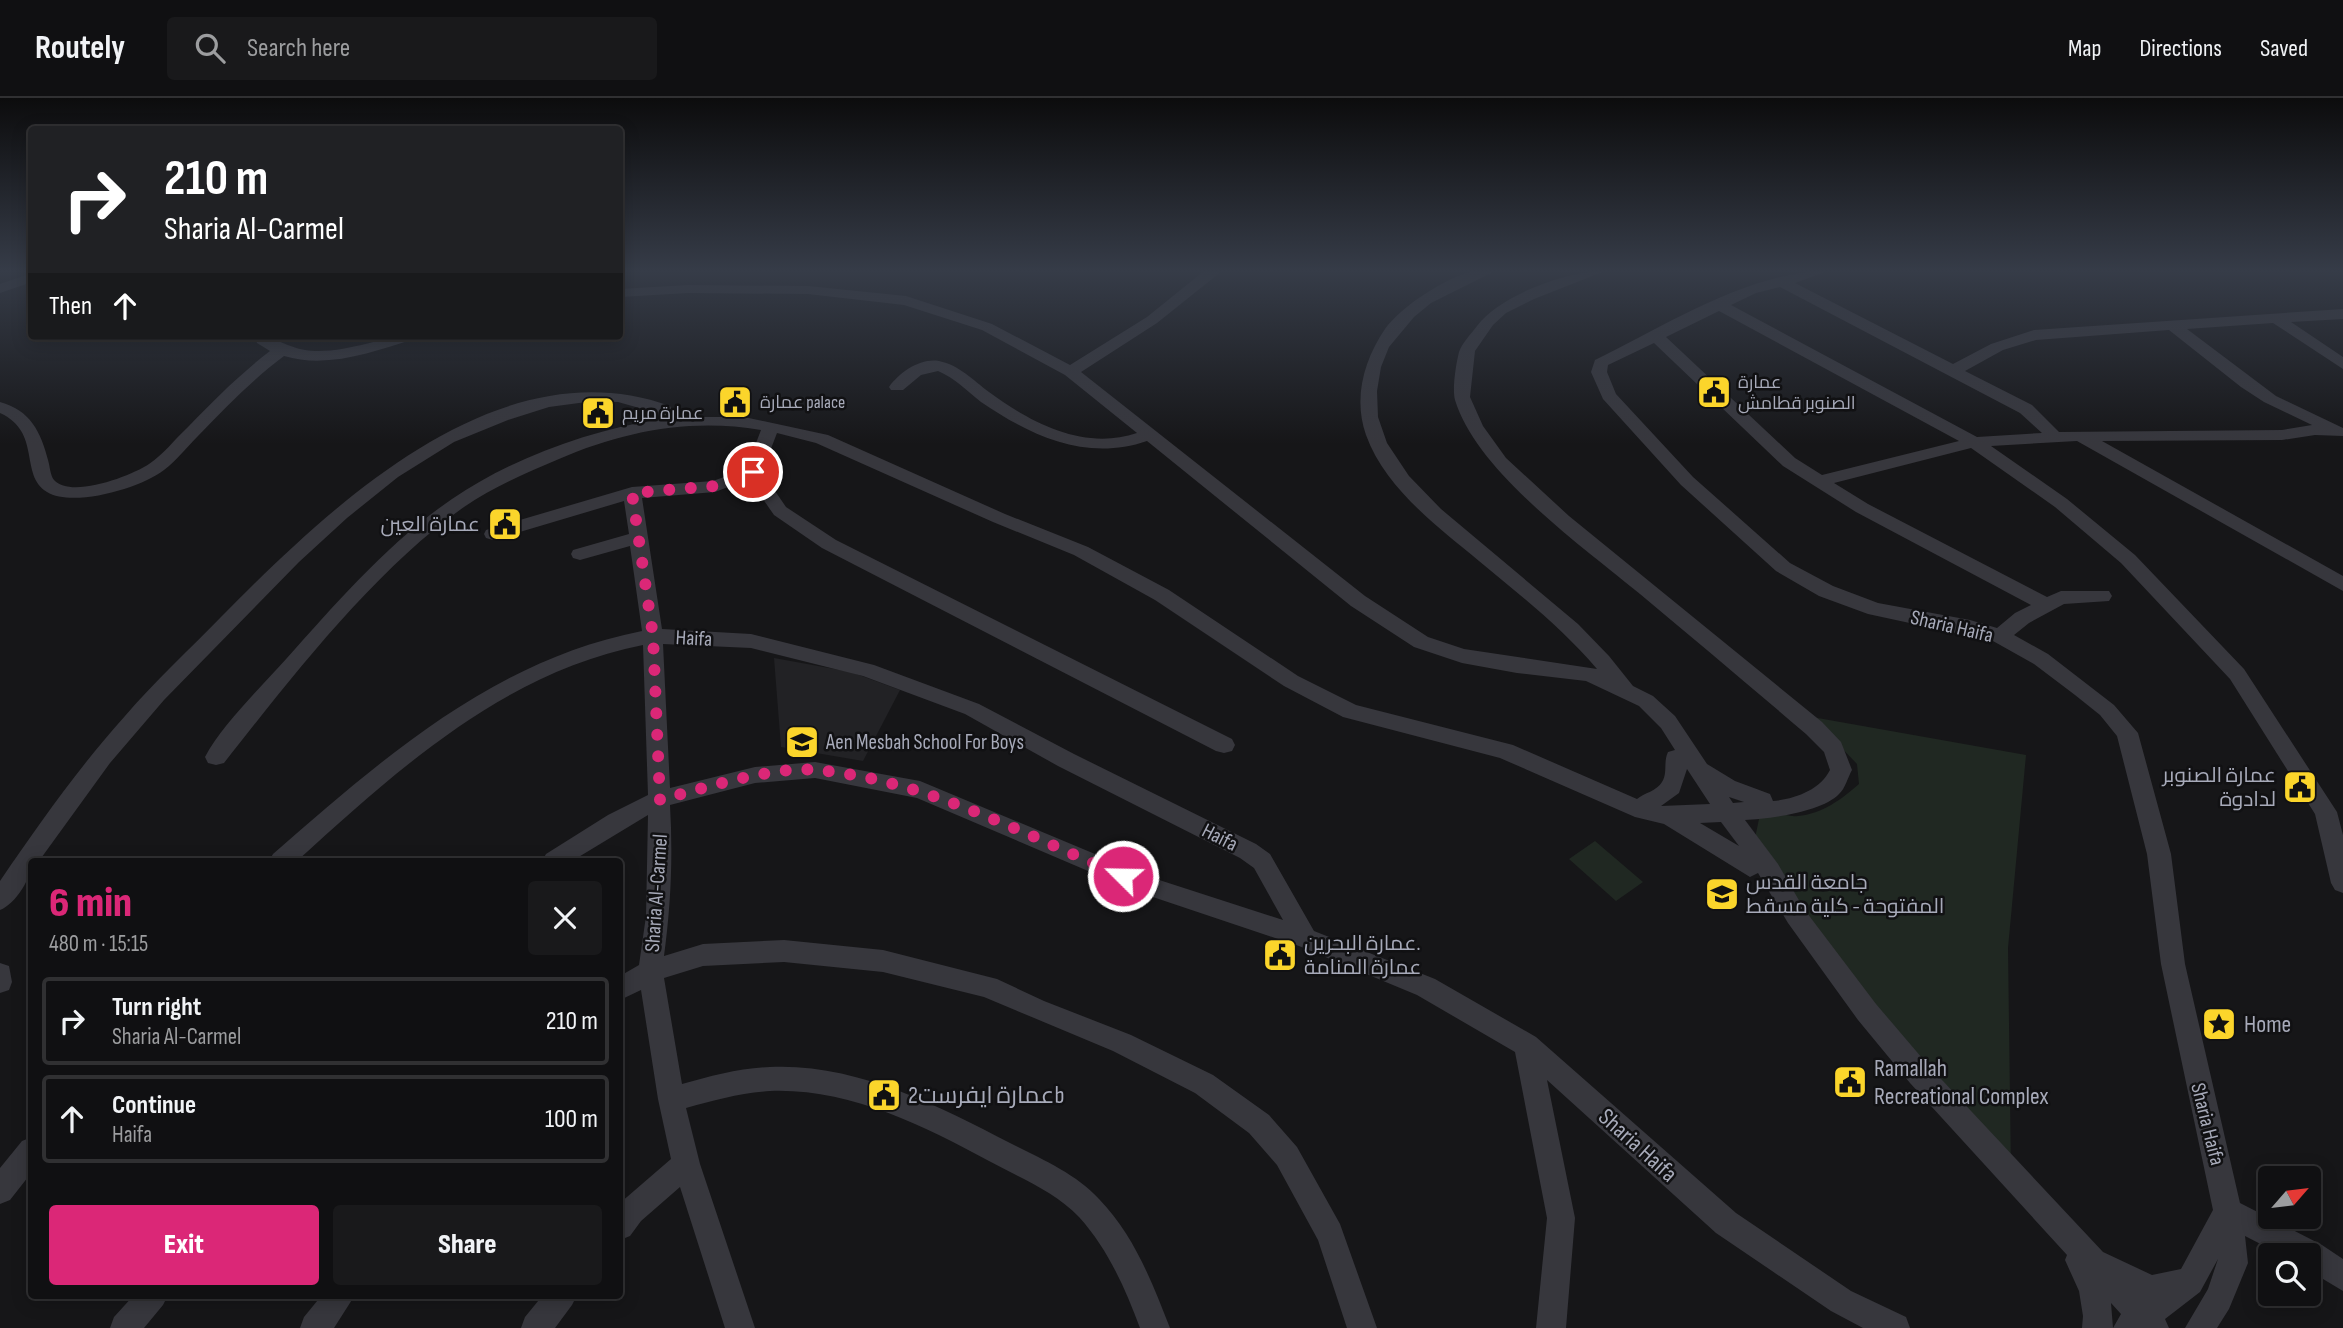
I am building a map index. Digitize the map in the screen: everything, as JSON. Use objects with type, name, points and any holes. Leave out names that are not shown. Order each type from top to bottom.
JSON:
[{"type":"street","points":[[990,328],[1071,372],[1358,601],[1421,642],[1462,656],[1517,666],[1590,674],[1626,689],[1646,701],[1668,722],[1687,762],[1751,858],[1867,1012],[1919,1074],[2056,1223],[2142,1325],[2190,1282],[2228,1212],[2312,1255],[2343,1276]]},
{"type":"street","points":[[1071,372],[1139,328]]},
{"type":"street","points":[[1395,328],[1385,340],[1371,371],[1368,410],[1377,441],[1405,482],[1448,526],[1581,639],[1626,689]]},
{"type":"street","points":[[1484,328],[1468,351],[1462,397],[1475,426],[1500,462],[1563,520],[1814,728],[1833,748],[1840,770],[1832,788],[1807,800],[1717,808],[1667,816]]},
{"type":"street","name":"Sharia Haifa","points":[[1675,328],[1601,363],[1600,372],[1609,396],[1687,481],[1783,567],[1826,591],[1875,609],[1970,627],[2000,636],[2041,659],[2062,675],[2107,710],[2127,733],[2159,854],[2173,964],[2228,1212],[2233,1263],[2219,1300],[2200,1328]]},
{"type":"street","points":[[1763,328],[1975,442],[2061,503],[2128,559],[2237,674],[2326,812],[2343,883]]},
{"type":"street","points":[[1871,328],[2048,418],[2340,580]]},
{"type":"street","points":[[1952,371],[1997,347],[2034,335],[2125,328]]},
{"type":"street","points":[[2177,328],[2270,399],[2334,430]]},
{"type":"street","points":[[2290,328],[2343,364]]},
{"type":"street","points":[[1657,337],[1789,462],[1862,508],[2047,605]]},
{"type":"street","points":[[263,340],[280,351],[303,356],[328,355],[392,340]]},
{"type":"street","points":[[0,407],[27,423],[36,441],[45,481],[55,489],[69,492],[104,489],[140,477],[157,467],[177,450],[254,370],[280,351]]},
{"type":"street","points":[[897,387],[917,370],[938,365],[1041,431],[1082,444],[1106,447],[1130,443],[1150,435]]},
{"type":"street","points":[[0,900],[36,845],[120,736],[252,597],[335,518],[387,476],[448,439],[529,406],[556,399],[584,396],[639,400],[664,410],[669,421]]},
{"type":"street","points":[[2270,399],[2280,411],[2284,422],[2274,431]]},
{"type":"street","points":[[2026,409],[2043,423],[2054,437]]},
{"type":"street","points":[[216,757],[258,704],[337,616],[388,564],[472,494],[586,442],[620,431],[669,421],[738,419],[822,439],[999,518],[1081,551],[1162,595],[1291,681],[1349,711],[1505,751],[1643,811],[1667,816],[1751,858]]},
{"type":"street","points":[[493,534],[632,493],[715,486],[753,472],[771,427]]},
{"type":"street","points":[[1819,482],[1975,442],[2078,436],[2334,430]]},
{"type":"street","points":[[753,472],[780,511],[829,544],[1224,745]]},
{"type":"street","name":"Haifa","points":[[632,493],[653,636],[751,641],[867,670],[972,709],[1262,861],[1305,939]]},
{"type":"street","points":[[580,554],[639,537]]},
{"type":"street","points":[[2000,636],[2022,618],[2061,598],[2102,596]]},
{"type":"street","points":[[284,858],[372,780],[447,723],[534,673],[596,649],[653,636]]},
{"type":"street","name":"Sharia Al-Carmel","points":[[653,636],[662,856],[659,916],[650,971],[671,1099],[685,1164],[740,1328]]},
{"type":"street","points":[[1555,669],[1618,697],[1687,762],[1727,787],[1765,805]]},
{"type":"street","points":[[1646,802],[1672,787],[1687,762]]},
{"type":"street","name":"Sharia Haifa","points":[[559,858],[615,821],[660,800],[755,775],[815,770],[920,790],[1143,884],[1305,939],[1426,987],[1527,1045],[1726,1223],[1842,1301],[1895,1328]]},
{"type":"street","points":[[1584,785],[1646,802],[1717,808]]},
{"type":"street","points":[[1751,858],[1748,830],[1765,805]]},
{"type":"street","points":[[623,987],[650,971],[703,956],[784,951],[883,961],[988,987],[1035,1009],[1122,1043],[1192,1078],[1259,1124],[1287,1156],[1329,1234],[1362,1328]]},
{"type":"street","points":[[0,974],[0,982]]},
{"type":"street","points":[[1527,1045],[1561,1218],[1551,1328]]},
{"type":"street","points":[[671,1099],[745,1082],[783,1079],[839,1084],[876,1094],[950,1125],[1067,1188],[1088,1207],[1114,1238],[1143,1294],[1156,1328]]},
{"type":"street","points":[[0,1189],[28,1155]]},
{"type":"street","points":[[623,1222],[685,1164]]},
{"type":"street","points":[[2056,1223],[2101,1263],[2127,1280],[2151,1290],[2190,1282]]},
{"type":"street","points":[[2056,1223],[2090,1277],[2097,1300],[2097,1328]]},
{"type":"street","points":[[125,1328],[150,1299]]},
{"type":"street","points":[[315,1328],[337,1299]]},
{"type":"street","points":[[536,1328],[559,1299]]},
{"type":"shaded area","points":[[774,658],[851,672],[900,690],[863,761],[781,747]]},
{"type":"shaded area","points":[[1812,717],[2026,755],[2008,948],[2011,1174],[1896,1046],[1753,848],[1760,814],[1770,812],[1793,816],[1807,815],[1839,800],[1859,784],[1857,764]]},
{"type":"shaded area","points":[[1595,841],[1643,882],[1616,901],[1569,859]]},
{"type":"place","name":"عمارة الصنوبر قطامش","points":[[1714,392]]},
{"type":"place","name":"عمارة palace","points":[[735,402]]},
{"type":"place","name":"عمارة مريم","points":[[598,413]]},
{"type":"place","name":"عمارة العين","points":[[505,524]]},
{"type":"place","name":"Aen Mesbah School For Boys","points":[[802,742]]},
{"type":"place","name":"عمارة الصنوبر لدادوة","points":[[2300,787]]},
{"type":"place","name":"جامعة القدس المفتوحة - كلية مسقط","points":[[1722,894]]},
{"type":"place","name":"عمارة البحرين. عمارة المنامة","points":[[1280,955]]},
{"type":"place","name":"Home","points":[[2219,1024]]},
{"type":"place","name":"Ramallah Recreational Complex","points":[[1850,1082]]},
{"type":"place","name":"عمارة ايفرست2b","points":[[884,1095]]},
{"type":"route","points":[[753,472],[715,486],[632,493],[653,636],[660,800],[755,775],[815,770],[920,790],[1123,876]]}]
